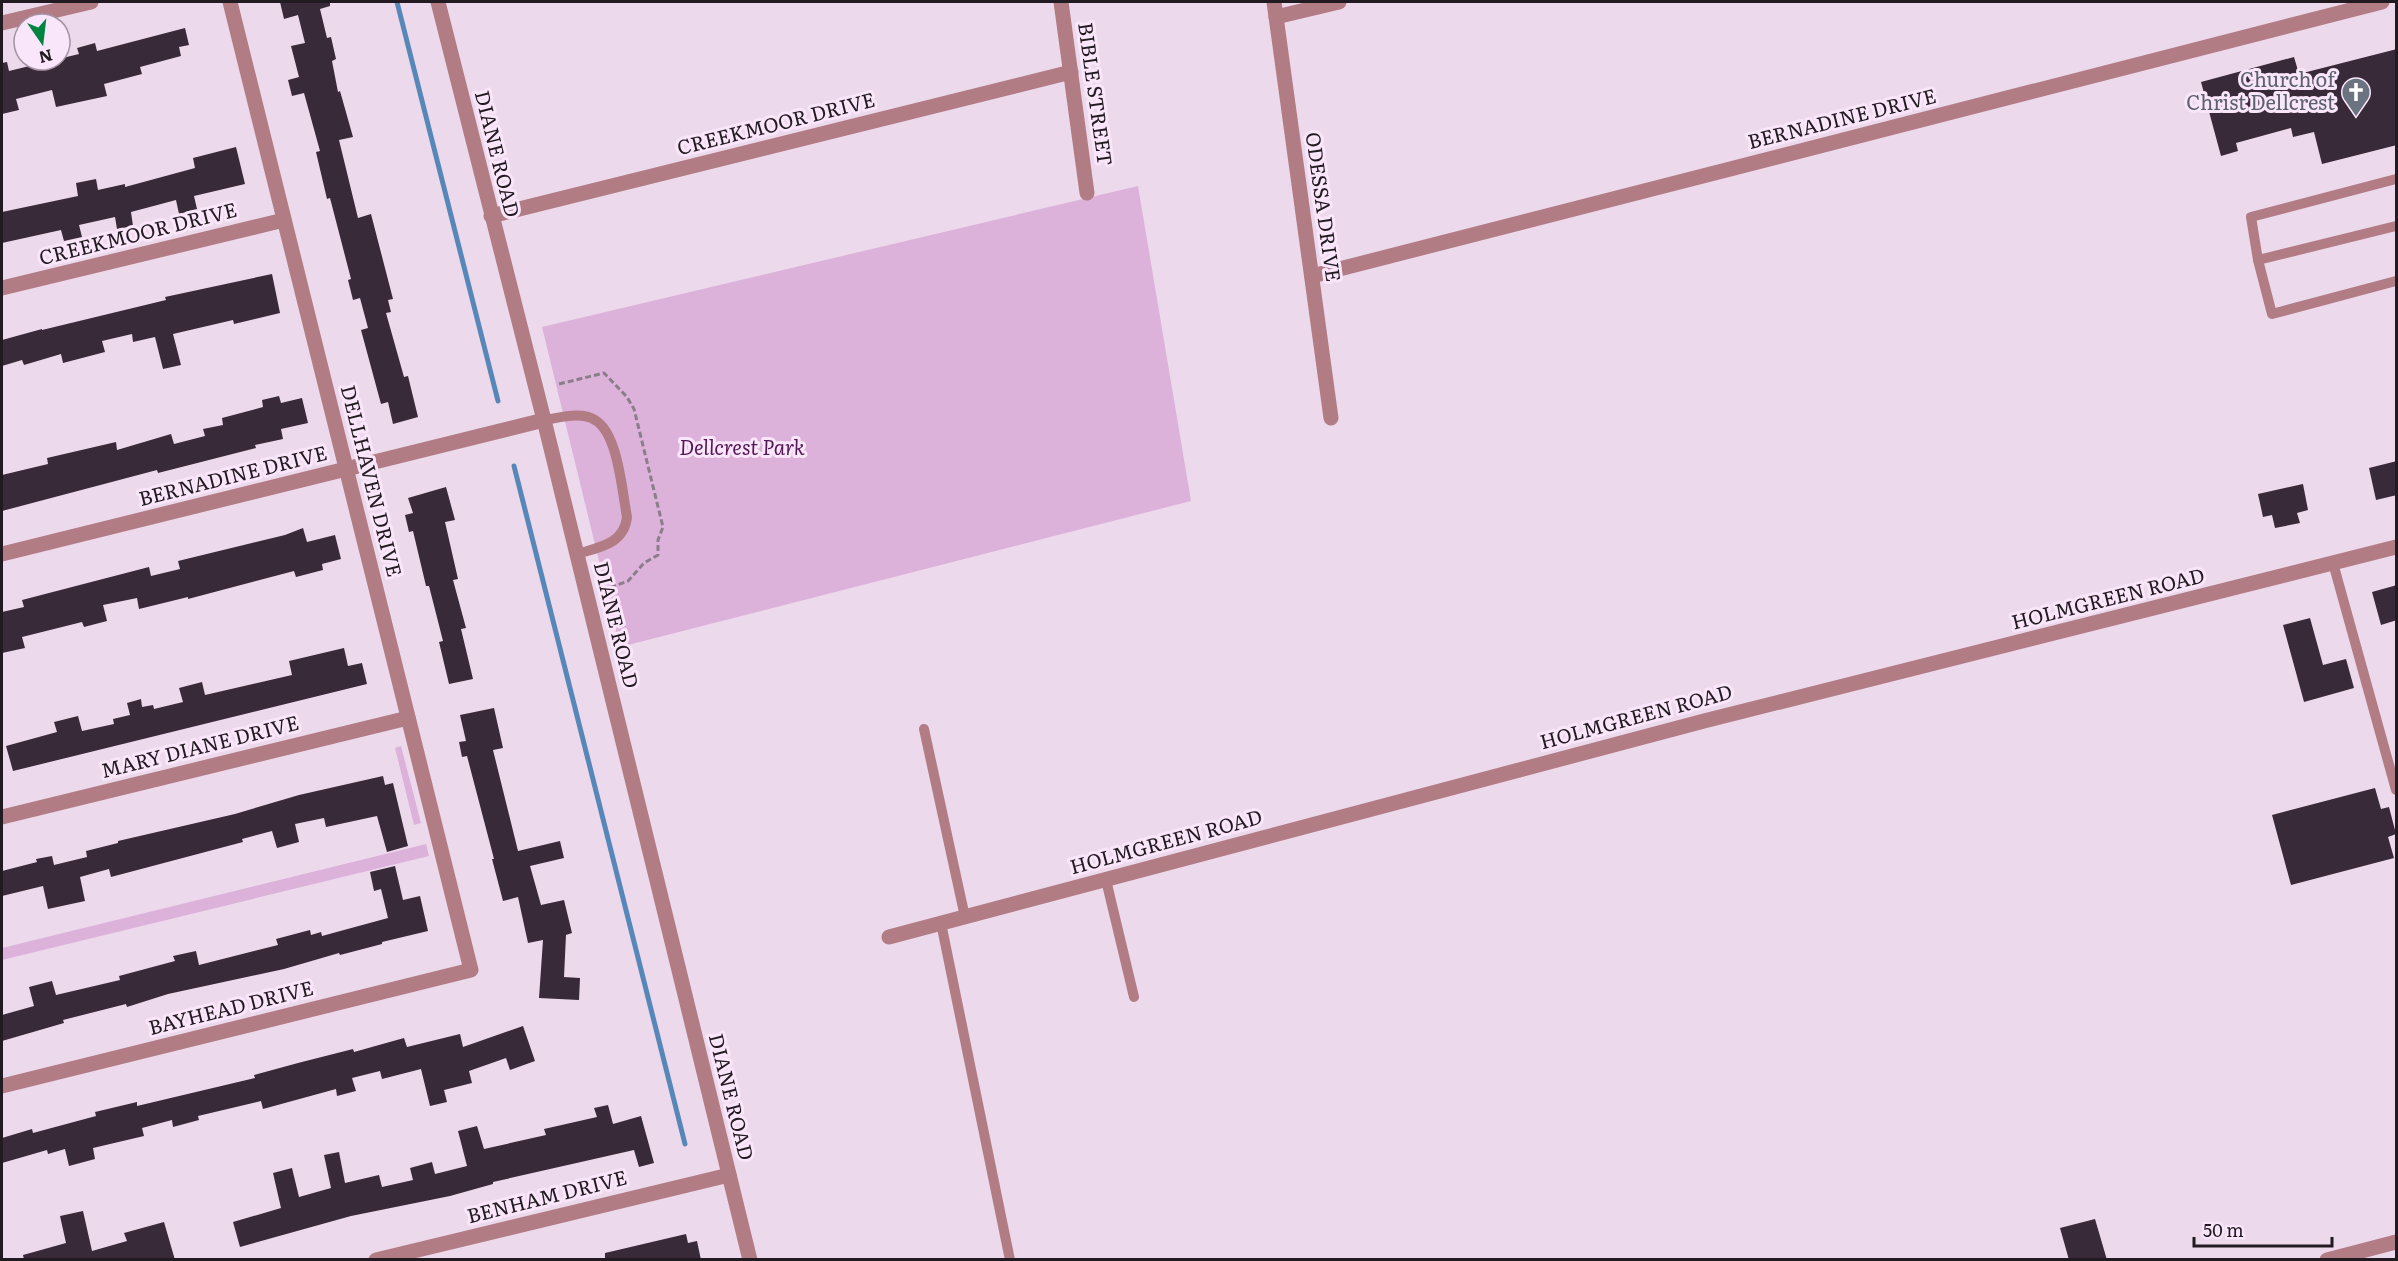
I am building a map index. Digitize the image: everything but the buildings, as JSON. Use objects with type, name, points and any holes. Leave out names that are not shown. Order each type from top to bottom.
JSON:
[{"type":"street","points":[[2,23],[91,2]]},
{"type":"street","name":"DELLHAVEN DRIVE","points":[[230,2],[471,970]]},
{"type":"street","name":"DIANE ROAD","points":[[438,2],[544,420],[750,1260]]},
{"type":"street","name":"BIBLE STREET","points":[[1061,2],[1087,193]]},
{"type":"street","name":"ODESSA DRIVE","points":[[1274,2],[1331,418]]},
{"type":"street","points":[[1276,18],[1339,2]]},
{"type":"street","name":"BERNADINE DRIVE","points":[[1312,276],[2382,2]]},
{"type":"street","name":"CREEKMOOR DRIVE","points":[[491,216],[1071,72]]},
{"type":"street","name":"CREEKMOOR DRIVE","points":[[2,288],[284,220]]},
{"type":"street","name":"BERNADINE DRIVE","points":[[2,554],[544,420]]},
{"type":"street","name":"HOLMGREEN ROAD","points":[[889,937],[1704,721],[2397,547]]},
{"type":"street","name":"MARY DIANE DRIVE","points":[[2,817],[408,718]]},
{"type":"street","name":"BAYHEAD DRIVE","points":[[2,1086],[471,970]]},
{"type":"street","name":"BENHAM DRIVE","points":[[376,1260],[729,1175]]},
{"type":"street","points":[[2332,1259],[2397,1242]]},
{"type":"lane","points":[[2397,179],[2251,217],[2258,260],[2272,314],[2397,281]]},
{"type":"lane","points":[[2258,260],[2397,226]]},
{"type":"lane","points":[[544,420],[579,416],[595,419],[612,440],[627,517],[626,527],[620,537],[608,545],[577,554]]},
{"type":"lane","points":[[2333,563],[2397,790]]},
{"type":"lane","points":[[924,729],[965,917]]},
{"type":"lane","points":[[1106,880],[1134,997]]},
{"type":"lane","points":[[941,923],[1010,1260]]},
{"type":"green space","name":"Dellcrest Park","points":[[1138,186],[1191,501],[620,647],[542,327]]},
{"type":"green space","points":[[401,746],[421,823],[414,825],[395,748]]},
{"type":"green space","points":[[426,844],[429,856],[2,960],[2,948]]},
{"type":"waterway","points":[[397,2],[498,401]]},
{"type":"waterway","points":[[514,466],[685,1144]]},
{"type":"place","name":"Church of Christ Dellcrest","points":[[2356,118]]}]
